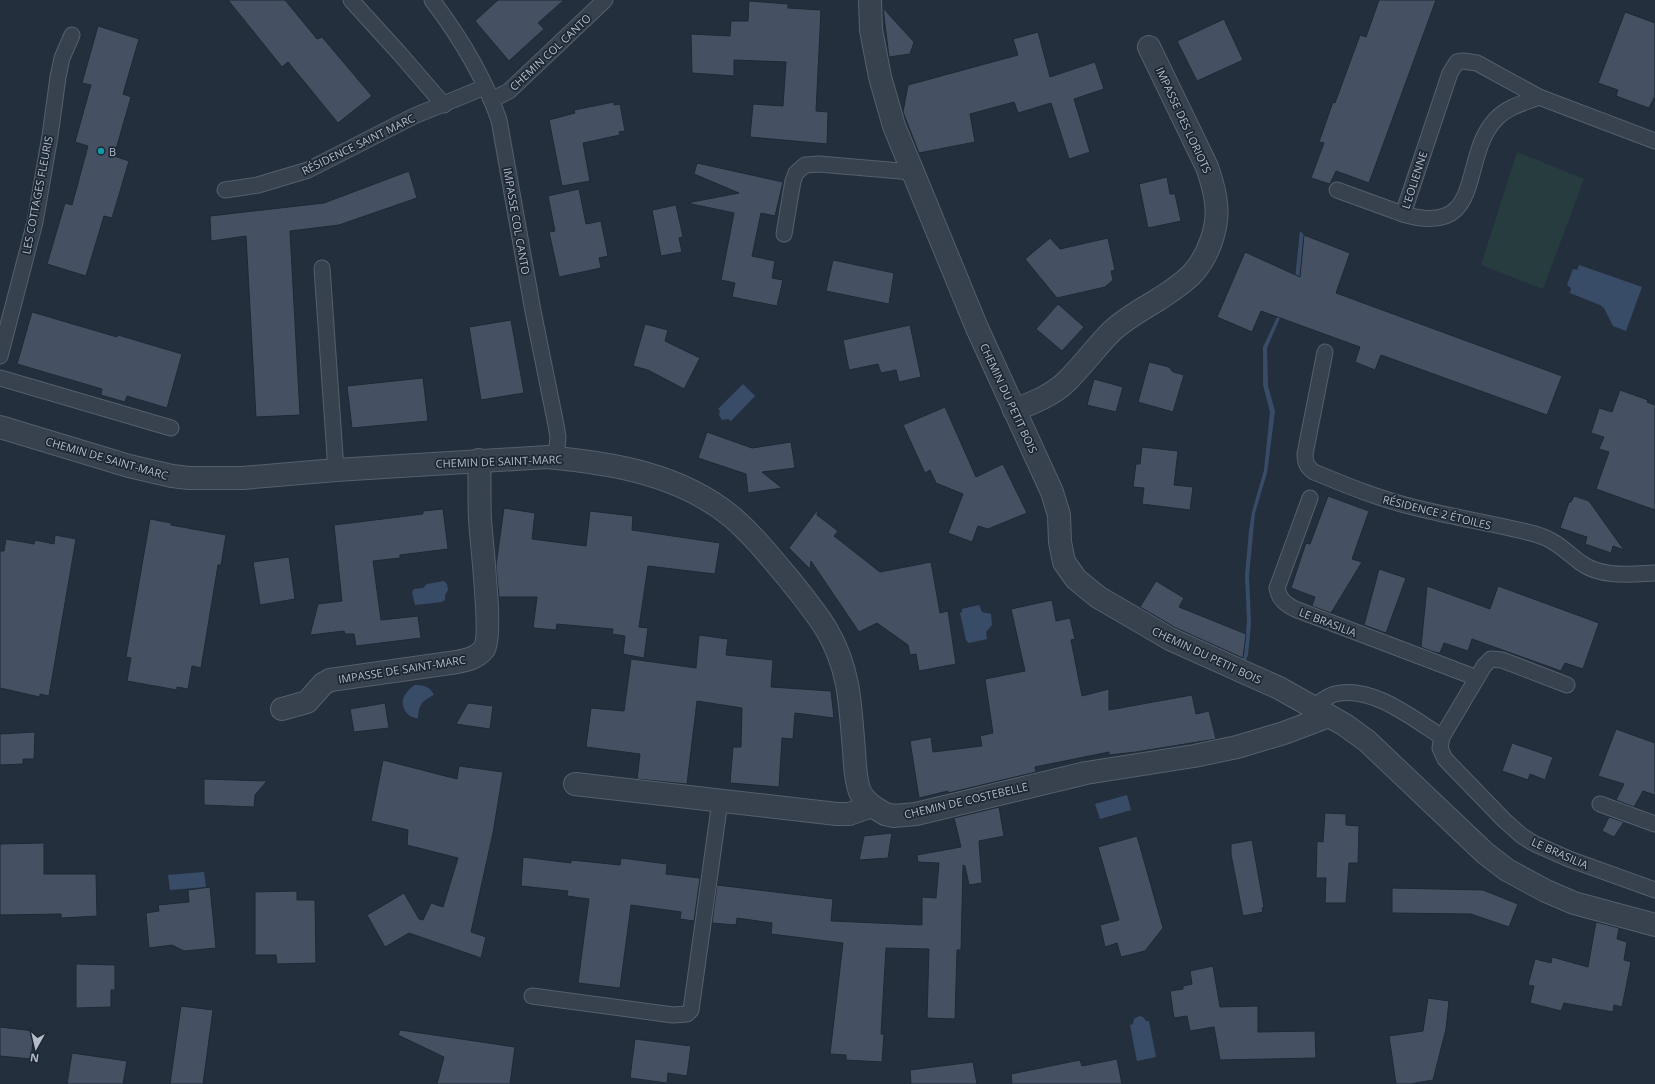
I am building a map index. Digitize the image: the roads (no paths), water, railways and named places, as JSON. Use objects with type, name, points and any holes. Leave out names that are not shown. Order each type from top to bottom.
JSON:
[{"type":"street","name":"CHEMIN DU PETIT BOIS","points":[[870,0],[871,30],[880,77],[894,126],[977,328],[1052,492],[1059,515],[1061,553],[1064,562],[1076,579],[1108,604],[1170,640],[1255,677],[1345,725],[1367,741],[1485,853],[1507,870],[1541,889],[1574,903],[1655,925]]},
{"type":"street","name":"IMPASSE DES LORIOTS","points":[[1014,410],[1038,401],[1067,381],[1113,330],[1178,286],[1192,274],[1203,260],[1211,242],[1215,224],[1216,204],[1209,174],[1180,108],[1149,47]]},
{"type":"street","name":"CHEMIN DE SAINT-MARC","points":[[0,427],[121,463],[172,476],[210,479],[243,478],[479,460],[556,458],[580,459],[616,466],[665,479],[689,489],[731,517],[754,538],[807,602],[833,639],[840,656],[847,685],[857,781],[861,793],[872,806]]},
{"type":"street","name":"IMPASSE DE SAINT-MARC","points":[[282,710],[307,702],[323,684],[330,680],[457,662],[473,658],[484,649],[486,643],[487,606],[480,518],[479,460]]},
{"type":"street","name":"CHEMIN DE COSTEBELLE","points":[[872,806],[881,812],[894,816],[916,814],[1086,773],[1194,756],[1238,747],[1284,733],[1321,711]]},
{"type":"street","points":[[575,784],[837,814],[849,814],[872,806]]},
{"type":"lane","points":[[350,0],[396,49],[444,105]]},
{"type":"lane","name":"IMPASSE COL CANTO","points":[[432,0],[462,41],[488,93],[499,120],[558,437],[556,458]]},
{"type":"lane","name":"CHEMIN COL CANTO","points":[[488,93],[509,90],[605,0]]},
{"type":"lane","name":"LES COTTAGES FLEURIS","points":[[0,356],[35,222],[50,136],[58,77],[62,58],[72,35]]},
{"type":"lane","name":"L’EOLIENNE","points":[[1539,97],[1510,108],[1495,119],[1481,142],[1467,192],[1453,213],[1436,219],[1427,220],[1403,214],[1450,73],[1457,62],[1463,61],[1477,63],[1539,97],[1655,140]]},
{"type":"lane","name":"RÉSIDENCE SAINT MARC","points":[[225,190],[258,185],[308,170],[402,122],[444,105],[488,93]]},
{"type":"lane","points":[[784,234],[793,181],[796,173],[804,165],[819,164],[912,172]]},
{"type":"lane","points":[[1337,190],[1403,214]]},
{"type":"lane","points":[[322,268],[336,470]]},
{"type":"lane","name":"RÉSIDENCE 2 ÉTOILES","points":[[1325,352],[1305,454],[1305,460],[1308,467],[1314,472],[1388,501],[1465,520],[1537,535],[1563,547],[1582,563],[1601,571],[1626,574],[1655,573]]},
{"type":"lane","points":[[0,378],[172,428]]},
{"type":"lane","name":"LE BRASILIA","points":[[1310,498],[1277,588],[1278,593],[1284,602],[1309,615],[1477,678]]},
{"type":"lane","points":[[1321,711],[1335,694],[1360,692],[1379,699],[1442,737],[1487,662],[1491,659],[1496,659],[1567,685]]},
{"type":"lane","name":"LE BRASILIA","points":[[1442,737],[1440,748],[1444,759],[1504,821],[1522,836],[1557,854],[1655,890]]},
{"type":"lane","points":[[532,996],[673,1015],[689,1012],[693,1002],[720,801]]},
{"type":"lane","points":[[1600,804],[1655,824]]},
{"type":"water","points":[[1300,231],[1304,235],[1300,284],[1280,318],[1267,348],[1268,386],[1275,411],[1267,473],[1255,513],[1249,576],[1251,624],[1248,655],[1244,664],[1240,662],[1244,654],[1247,621],[1245,575],[1249,531],[1252,512],[1264,470],[1270,412],[1263,385],[1263,347],[1295,279]]},
{"type":"water","points":[[1579,265],[1642,287],[1626,331],[1613,326],[1604,308],[1600,305],[1570,293],[1571,288],[1567,285],[1573,269],[1577,270]]},
{"type":"water","points":[[743,384],[755,396],[731,421],[728,419],[722,420],[718,409]]},
{"type":"water","points":[[444,581],[447,584],[448,590],[445,595],[445,600],[442,602],[415,605],[412,592],[414,589],[423,588],[427,584]]},
{"type":"water","points":[[979,605],[982,612],[991,614],[992,625],[986,632],[987,639],[969,643],[966,640],[960,613],[962,612],[962,609]]},
{"type":"water","points":[[415,685],[426,687],[431,690],[434,695],[420,706],[418,718],[409,715],[403,706],[406,693]]},
{"type":"water","points":[[1127,795],[1131,810],[1100,819],[1095,804]]},
{"type":"water","points":[[204,872],[206,887],[170,890],[168,875]]},
{"type":"water","points":[[1139,1016],[1143,1017],[1146,1021],[1149,1021],[1156,1057],[1137,1061],[1130,1025],[1133,1024],[1134,1019]]},
{"type":"place","name":"B","points":[[101,151]]}]
